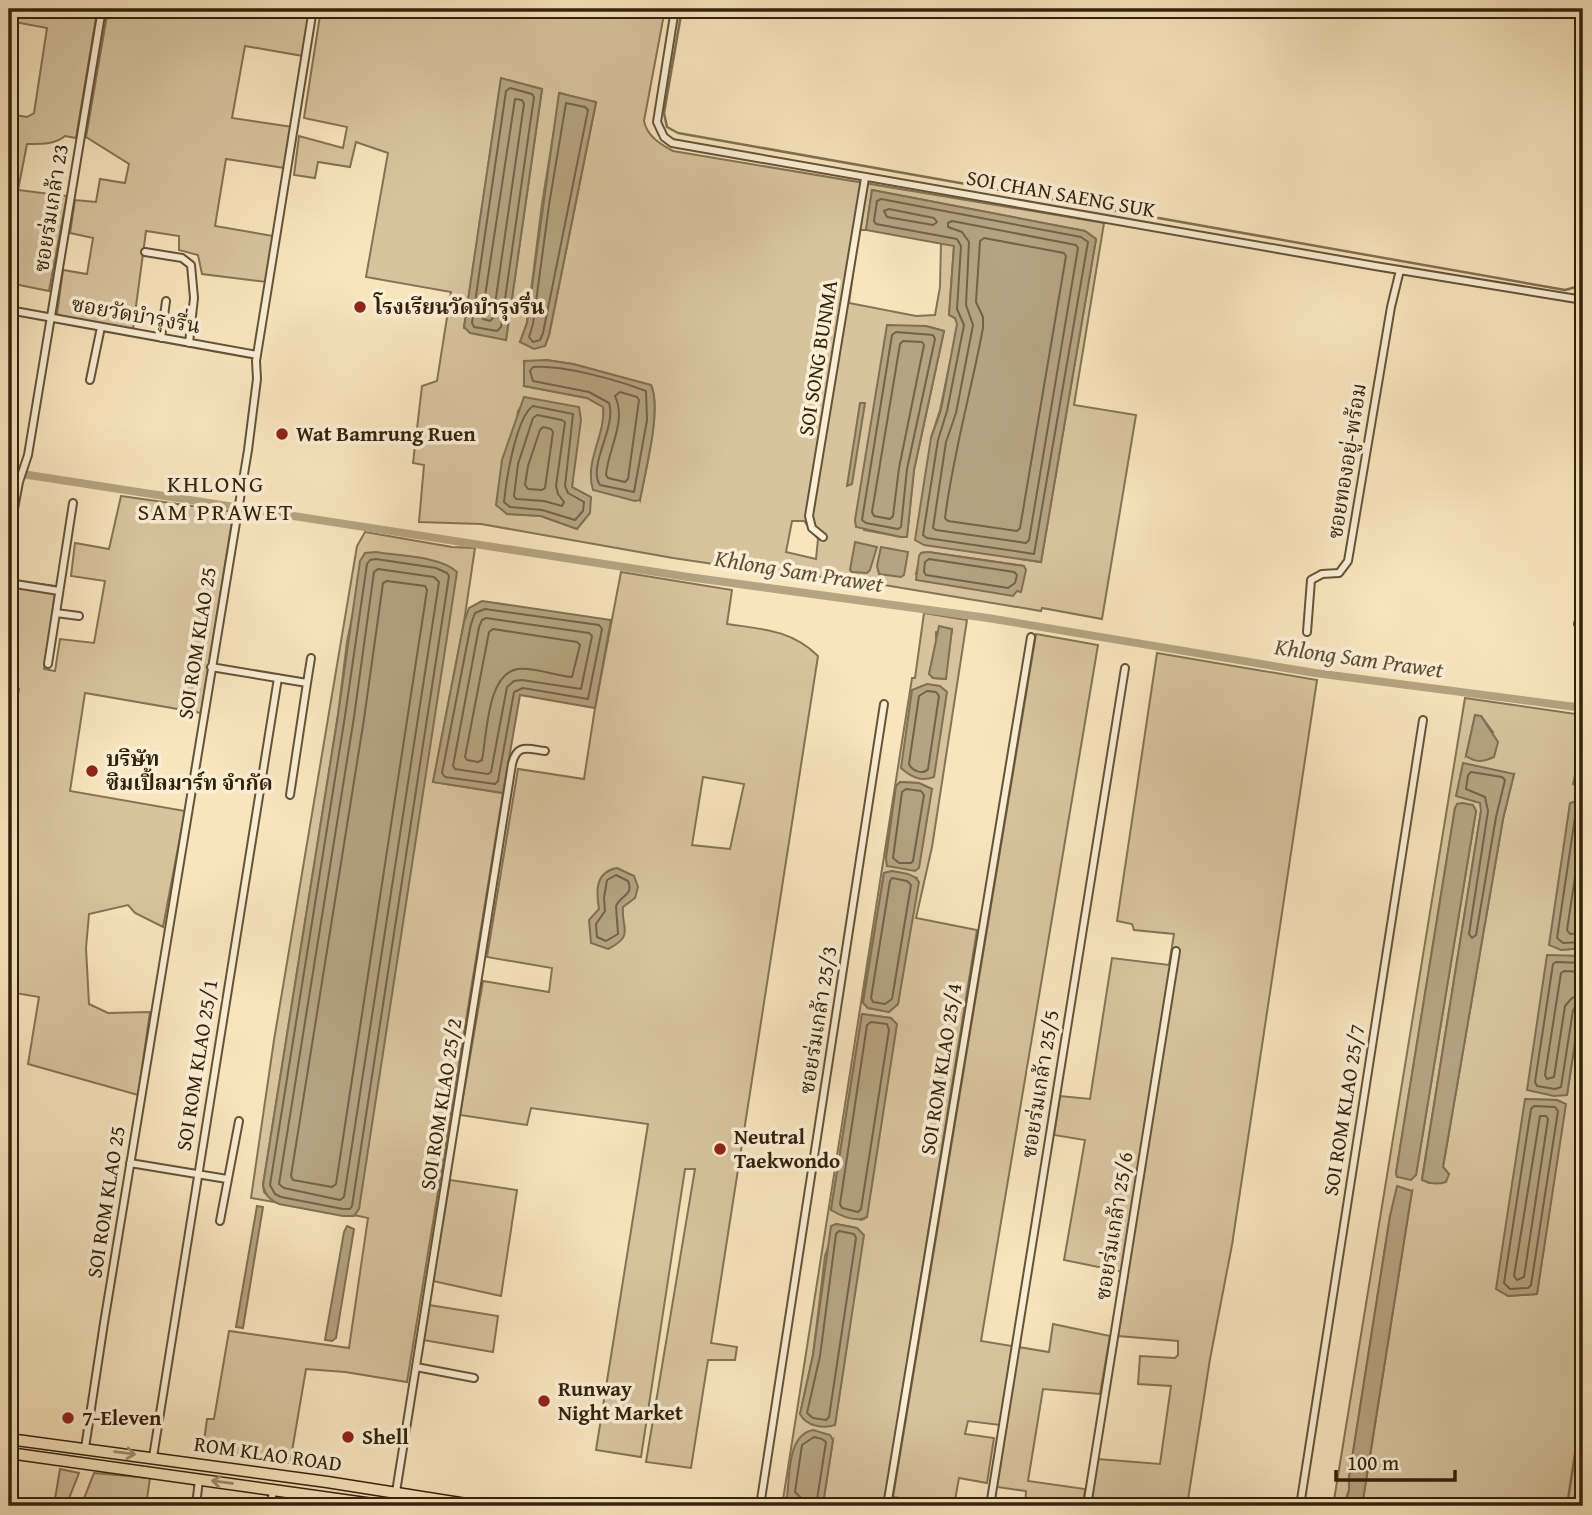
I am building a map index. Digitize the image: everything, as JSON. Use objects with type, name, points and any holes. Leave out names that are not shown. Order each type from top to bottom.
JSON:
[{"type":"main road","name":"ROM KLAO ROAD","points":[[9,1438],[479,1506]]},
{"type":"main road","name":"ROM KLAO ROAD","points":[[9,1453],[387,1506]]},
{"type":"street","name":"ซอยร่มเกล้า 23","points":[[9,536],[19,482],[28,456],[102,9]]},
{"type":"street","name":"SOI ROM KLAO 25","points":[[85,1448],[241,489],[257,379],[257,355],[313,9]]},
{"type":"street","name":"SOI CHAN SAENG SUK","points":[[675,9],[657,122],[664,137],[672,143],[1583,300]]},
{"type":"street","name":"SOI SONG BUNMA","points":[[823,537],[812,528],[809,516],[865,178]]},
{"type":"street","points":[[145,252],[182,258],[191,265],[194,298],[189,343]]},
{"type":"street","name":"ซอยทองอยู่-พร้อม","points":[[1307,632],[1311,580],[1322,574],[1339,573],[1348,561],[1400,270]]},
{"type":"street","points":[[161,338],[166,301]]},
{"type":"street","name":"ซอยวัดบำรุงรื่น","points":[[9,310],[257,355]]},
{"type":"street","points":[[90,380],[101,327]]},
{"type":"street","points":[[48,664],[73,503]]},
{"type":"street","points":[[9,583],[59,591]]},
{"type":"street","points":[[1583,607],[1578,624],[1583,629]]},
{"type":"street","points":[[56,612],[79,616]]},
{"type":"street","name":"SOI ROM KLAO 25/4","points":[[887,1506],[1031,637]]},
{"type":"street","points":[[290,795],[311,659]]},
{"type":"street","points":[[211,667],[307,683]]},
{"type":"street","name":"ซอยร่มเกล้า 25/5","points":[[990,1506],[1125,668]]},
{"type":"street","name":"SOI ROM KLAO 25/1","points":[[153,1457],[278,678]]},
{"type":"street","name":"ซอยร่มเกล้า 25/3","points":[[760,1506],[884,704]]},
{"type":"street","name":"SOI ROM KLAO 25/7","points":[[1300,1506],[1423,720]]},
{"type":"street","name":"SOI ROM KLAO 25/2","points":[[396,1492],[512,764],[516,752],[521,750],[545,751]]},
{"type":"street","name":"ซอยร่มเกล้า 25/6","points":[[1087,1506],[1176,951]]},
{"type":"street","points":[[220,1221],[239,1121]]},
{"type":"street","points":[[130,1163],[227,1179]]},
{"type":"street","points":[[416,1367],[474,1378]]},
{"type":"street","points":[[196,1506],[199,1479]]},
{"type":"street","points":[[271,1506],[273,1489]]},
{"type":"shaded area","points":[[9,9],[80,9],[97,12],[76,138],[65,136],[52,142],[27,144],[18,190],[67,196],[49,291],[9,283],[9,114],[27,117],[34,113],[47,28],[9,21]]},
{"type":"shaded area","points":[[108,9],[310,9],[303,56],[245,46],[232,118],[293,127],[285,168],[226,159],[215,226],[273,236],[267,282],[202,274],[198,255],[179,250],[179,236],[146,231],[133,329],[65,318],[57,314],[63,270],[87,274],[93,238],[70,233],[75,200],[96,202],[100,179],[125,183],[129,164],[86,137]]},
{"type":"shaded area","points":[[321,9],[665,9],[644,121],[651,135],[673,151],[1104,223],[1074,405],[1136,415],[1102,619],[842,578],[780,574],[673,558],[481,524],[419,522],[424,465],[413,463],[422,386],[437,381],[451,292],[366,277],[388,153],[356,142],[350,167],[318,162],[315,178],[294,175],[299,136],[343,148],[347,127],[304,118]],"holes":[[[501,79],[542,89],[506,340],[464,328]],[[560,93],[596,103],[545,346],[520,342],[527,323],[542,204]],[[872,190],[1085,231],[1096,239],[1041,562],[1022,559],[931,438],[940,410],[958,324],[955,318],[949,315],[954,245],[941,242],[940,287],[935,315],[916,316],[849,303],[859,230],[866,230]],[[926,326],[944,331],[914,470],[907,536],[864,530]],[[546,360],[573,364],[651,385],[655,409],[654,425],[640,500],[604,416],[603,407],[587,398],[524,386]],[[523,404],[573,474],[577,529],[541,516],[507,514],[518,411]],[[792,521],[804,521],[818,539],[816,559],[786,552]],[[928,552],[1024,566],[916,574],[921,553]]]},
{"type":"shaded area","points":[[121,496],[228,511],[233,515],[201,713],[85,693],[70,791],[185,811],[163,927],[135,913],[128,905],[89,914],[86,948],[89,1004],[108,1013],[150,1012],[138,1095],[28,1064],[39,997],[9,992],[9,747],[19,689],[9,687],[9,597],[12,580],[56,586],[44,669],[55,671],[60,639],[94,643],[105,581],[71,576],[75,543],[109,549]]},
{"type":"shaded area","points":[[365,532],[452,547],[475,548],[464,622],[433,782],[503,793],[407,1382],[306,1369],[290,1463],[203,1449],[207,1419],[214,1419],[229,1331],[349,1348],[368,1218],[354,1215],[359,1208],[438,562],[365,553],[347,642],[338,715],[263,1185],[264,1192],[274,1202],[251,1198],[274,1040],[357,546]]},
{"type":"shaded area","points":[[621,572],[732,590],[727,624],[776,632],[798,641],[818,656],[711,1343],[737,1347],[735,1360],[708,1360],[691,1468],[646,1462],[695,1169],[685,1169],[641,1457],[596,1450],[648,1124],[531,1108],[527,1125],[460,1115],[483,981],[549,992],[552,968],[487,957],[518,769],[584,779]],"holes":[[[703,777],[744,784],[730,849],[692,845]]]},
{"type":"shaded area","points":[[924,613],[967,620],[932,847],[916,918],[977,930],[884,1506],[818,1506],[782,1506],[912,678],[915,678]],"holes":[[[952,629],[945,679],[933,678],[929,674],[936,647],[936,632]],[[900,782],[919,783],[932,789],[887,865],[896,786]],[[892,871],[917,878],[898,1004],[889,1012],[868,1008],[863,1002],[884,873]],[[862,1014],[891,1018],[864,1219],[831,1210]],[[836,1224],[857,1228],[850,1323],[835,1425],[800,1414],[813,1355],[825,1256]],[[833,1440],[823,1504],[818,1506],[791,1501],[787,1497]]]},
{"type":"shaded area","points":[[1036,634],[1098,645],[981,1341],[1012,1346],[1000,1425],[968,1421],[965,1434],[994,1438],[987,1483],[959,1478],[954,1506],[922,1506],[922,1501],[893,1497]]},
{"type":"shaded area","points":[[1157,653],[1317,680],[1232,1245],[1210,1359],[1187,1506],[1091,1506],[1098,1459],[1160,1464],[1171,1386],[1138,1384],[1140,1356],[1175,1358],[1178,1355],[1178,1341],[1118,1336],[1128,1273],[1064,1260],[1085,1140],[1054,1135],[1060,1096],[1090,1099],[1112,958],[1169,965],[1174,934],[1134,930],[1132,924],[1117,921]]},
{"type":"shaded area","points":[[1465,698],[1583,715],[1583,740],[1573,784],[1583,789],[1583,800],[1570,803],[1561,950],[1583,948],[1583,956],[1577,955],[1567,1095],[1583,989],[1583,1506],[1362,1506],[1412,1191],[1390,1216],[1349,1490],[1344,1506],[1333,1506]],"holes":[[[1475,716],[1481,716],[1493,732],[1466,756]],[[1514,774],[1503,819],[1443,1167],[1449,1174],[1429,1183],[1422,1179],[1481,811],[1481,803],[1472,799]],[[1474,807],[1476,811],[1416,1175],[1397,1177],[1455,808]],[[1526,1099],[1557,1100],[1565,1104],[1537,1294],[1508,1296]]]},
{"type":"shaded area","points":[[450,1180],[517,1190],[501,1296],[433,1281]]},
{"type":"shaded area","points":[[429,1305],[498,1316],[493,1352],[423,1340]]},
{"type":"shaded area","points":[[1053,1324],[1110,1336],[1100,1394],[1043,1389],[1028,1481],[1085,1489],[1083,1506],[1025,1506],[1026,1491],[997,1487],[1018,1347],[1049,1352]]},
{"type":"shaded area","points":[[60,1469],[79,1473],[66,1506],[54,1505]]},
{"type":"shaded area","points":[[94,1473],[150,1478],[146,1506],[81,1506]]},
{"type":"water","points":[[501,78],[542,89],[506,340],[470,333],[464,327]]},
{"type":"water","points":[[559,93],[596,102],[549,335],[545,346],[534,349],[520,342],[527,323]]},
{"type":"water","points":[[872,190],[1085,231],[1096,239],[1041,562],[924,545],[915,540],[931,438],[941,410],[957,324],[955,318],[949,315],[954,246],[866,230]]},
{"type":"water","points":[[887,325],[926,326],[944,331],[914,470],[907,537],[856,527],[855,520]]},
{"type":"water","points":[[546,360],[573,364],[651,385],[655,409],[654,425],[640,500],[593,490],[591,469],[603,407],[587,398],[524,386],[524,361]]},
{"type":"water","points":[[524,397],[579,407],[581,420],[572,487],[591,497],[590,513],[577,529],[541,516],[507,514],[496,505],[502,460]]},
{"type":"water","points":[[860,403],[865,403],[852,484],[847,486]]},
{"type":"water","points":[[855,542],[877,547],[867,573],[850,570]]},
{"type":"water","points":[[881,547],[908,552],[904,575],[901,577],[879,574],[877,566]]},
{"type":"water","points":[[928,552],[1024,566],[1026,570],[1021,592],[1017,591],[1013,596],[916,580],[919,556]]},
{"type":"water","points":[[365,553],[419,557],[441,563],[457,572],[359,1209],[354,1216],[343,1216],[279,1204],[268,1197],[263,1185],[360,561]]},
{"type":"water","points":[[482,601],[611,620],[595,708],[520,695],[503,793],[433,782],[464,622],[469,608]]},
{"type":"water","points":[[939,626],[952,629],[946,679],[933,678],[929,674]]},
{"type":"water","points":[[927,684],[940,686],[947,692],[934,777],[920,779],[901,768],[912,690]]},
{"type":"water","points":[[1475,715],[1481,716],[1498,742],[1494,757],[1483,761],[1466,756]]},
{"type":"water","points":[[1463,763],[1514,774],[1503,819],[1443,1167],[1449,1174],[1446,1182],[1434,1184],[1422,1180],[1481,811],[1480,803],[1456,796]]},
{"type":"water","points":[[900,782],[919,783],[932,789],[919,868],[915,871],[887,866],[896,786]]},
{"type":"water","points":[[1583,800],[1583,948],[1561,950],[1549,945],[1570,803]]},
{"type":"water","points":[[1462,803],[1473,805],[1476,811],[1416,1175],[1411,1180],[1397,1177],[1396,1173],[1455,808]]},
{"type":"water","points":[[617,868],[634,876],[638,887],[635,898],[623,907],[624,935],[608,949],[591,943],[589,920],[599,909],[597,896],[601,878]]},
{"type":"water","points":[[892,871],[911,875],[919,882],[898,1004],[889,1012],[868,1008],[863,1003],[884,873]]},
{"type":"water","points":[[1547,955],[1583,956],[1583,989],[1567,1095],[1554,1096],[1527,1090]]},
{"type":"water","points":[[862,1014],[891,1018],[897,1024],[867,1217],[853,1219],[831,1210]]},
{"type":"water","points":[[1525,1099],[1557,1100],[1566,1104],[1537,1294],[1508,1296],[1496,1289]]},
{"type":"water","points":[[1397,1186],[1412,1191],[1362,1506],[1344,1506],[1349,1490],[1390,1216]]},
{"type":"water","points":[[257,1206],[263,1207],[243,1328],[236,1327]]},
{"type":"water","points":[[836,1224],[857,1228],[864,1235],[835,1425],[825,1427],[811,1424],[800,1414],[813,1355],[831,1226]]},
{"type":"water","points":[[347,1226],[354,1229],[336,1338],[332,1341],[325,1340],[344,1232]]},
{"type":"water","points":[[813,1430],[830,1435],[833,1440],[823,1504],[818,1506],[790,1501],[787,1497],[794,1448],[805,1433]]},
{"type":"waterway","points":[[682,9],[664,113],[667,127],[678,133],[1565,290],[1583,285]]},
{"type":"waterway","name":"Khlong Sam Prawet","points":[[9,472],[688,577],[988,618],[1315,673],[1583,708]]},
{"type":"waterway","points":[[1567,1506],[1583,1402]]},
{"type":"place","name":"โรงเรียนวัดบำรุงรื่น","points":[[360,307]]},
{"type":"place","name":"Wat Bamrung Ruen","points":[[282,434]]},
{"type":"place","name":"บริษัท ซิมเปิ้ลมาร์ท จำกัด","points":[[92,771]]},
{"type":"place","name":"Neutral Taekwondo","points":[[720,1149]]},
{"type":"place","name":"Runway Night Market","points":[[544,1401]]},
{"type":"place","name":"7-Eleven","points":[[68,1418]]},
{"type":"place","name":"Shell","points":[[348,1437]]},
{"type":"district","name":"KHLONG SAM PRAWET","points":[[216,498]]}]
